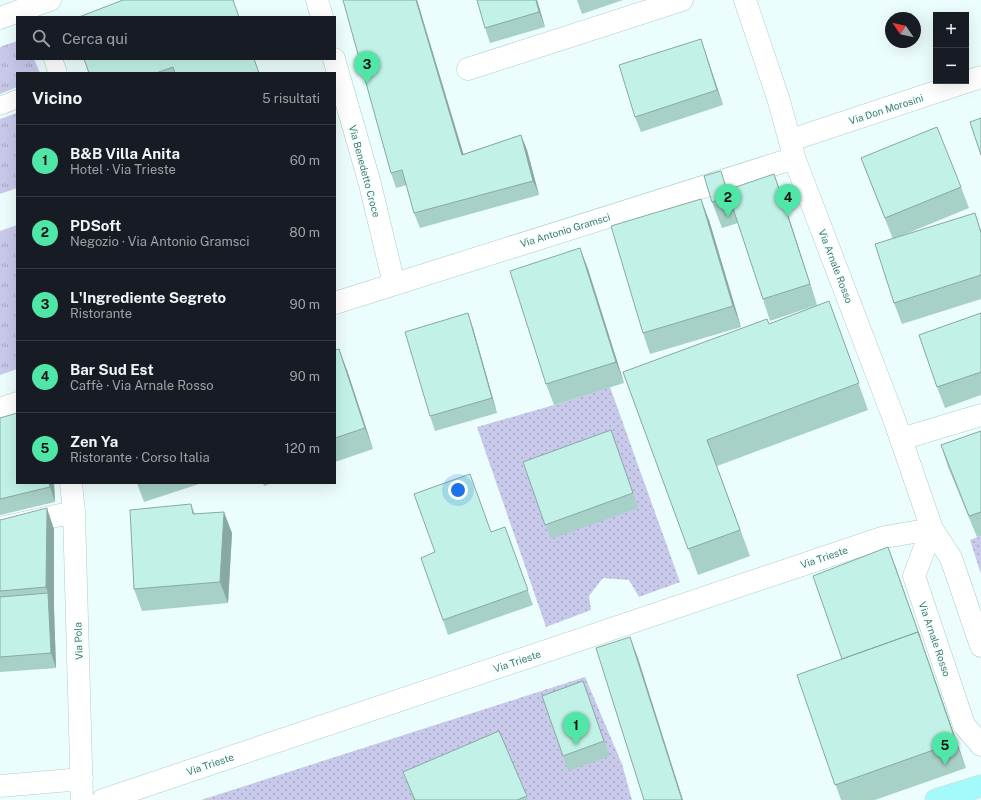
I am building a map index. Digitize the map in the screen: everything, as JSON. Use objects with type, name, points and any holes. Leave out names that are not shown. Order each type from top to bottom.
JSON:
[{"type":"main road","points":[[936,800],[981,786]]},
{"type":"street","points":[[317,0],[322,16]]},
{"type":"street","points":[[468,69],[682,0]]},
{"type":"street","name":"Via Arnale Rosso","points":[[745,0],[793,150],[901,439],[932,529],[951,558],[981,646]]},
{"type":"street","points":[[0,18],[40,8]]},
{"type":"street","name":"Via Benedetto Croce","points":[[334,60],[370,184],[394,284]]},
{"type":"street","name":"Via Don Morosini","points":[[793,150],[981,77]]},
{"type":"street","name":"Via Antonio Gramsci","points":[[336,302],[782,162],[793,150]]},
{"type":"street","points":[[0,409],[16,403]]},
{"type":"street","points":[[901,439],[981,415]]},
{"type":"street","name":"Via Pola","points":[[71,484],[74,512],[82,790]]},
{"type":"street","points":[[0,528],[74,512]]},
{"type":"street","name":"Via Arnale Rosso","points":[[932,529],[914,576],[964,725],[981,745]]},
{"type":"street","name":"Via Trieste","points":[[104,800],[885,537],[932,529]]},
{"type":"street","points":[[0,786],[82,790]]},
{"type":"lane","points":[[53,60],[56,72]]},
{"type":"lane","points":[[0,106],[16,99]]},
{"type":"green space","points":[[16,41],[16,60],[34,60],[40,72],[16,72],[16,87],[0,94],[0,47]]},
{"type":"green space","points":[[16,113],[16,188],[0,194],[0,119]]},
{"type":"green space","points":[[16,225],[16,369],[0,375],[0,231]]},
{"type":"green space","points":[[610,387],[680,582],[639,597],[629,580],[603,578],[589,596],[591,610],[546,627],[477,427]]},
{"type":"green space","points":[[981,536],[981,574],[970,540]]},
{"type":"green space","points":[[585,677],[622,764],[632,800],[201,800]]},
{"type":"building","points":[[123,0],[233,0],[239,16],[82,16]]},
{"type":"building","points":[[343,0],[416,0],[462,155],[521,135],[533,181],[414,213],[402,170],[391,173]]},
{"type":"building","points":[[477,0],[536,0],[539,12],[485,28]]},
{"type":"building","points":[[701,39],[717,90],[635,117],[619,65]]},
{"type":"building","points":[[84,60],[254,60],[259,72],[175,72],[173,67],[159,72],[89,72]]},
{"type":"building","points":[[981,118],[981,155],[970,122]]},
{"type":"building","points":[[937,127],[961,187],[885,218],[861,158]]},
{"type":"building","points":[[721,171],[729,197],[712,202],[704,176]]},
{"type":"building","points":[[774,174],[810,284],[763,299],[727,190]]},
{"type":"building","points":[[701,199],[733,306],[643,333],[611,226]]},
{"type":"building","points":[[975,213],[981,233],[981,275],[894,303],[875,244]]},
{"type":"building","points":[[580,248],[616,362],[546,384],[510,271]]},
{"type":"building","points":[[829,301],[859,383],[707,440],[740,530],[688,549],[623,372],[767,319],[769,324]]},
{"type":"building","points":[[468,313],[492,398],[430,416],[405,332]]},
{"type":"building","points":[[981,313],[981,372],[937,387],[919,335]]},
{"type":"building","points":[[339,349],[365,428],[336,438],[336,350]]},
{"type":"building","points":[[16,413],[16,484],[49,484],[50,487],[0,499],[0,418]]},
{"type":"building","points":[[611,430],[633,493],[545,525],[523,462]]},
{"type":"building","points":[[981,431],[981,512],[969,516],[941,445]]},
{"type":"building","points":[[470,474],[491,532],[505,527],[528,590],[443,620],[421,558],[435,552],[414,494]]},
{"type":"building","points":[[191,504],[193,514],[224,512],[220,582],[134,589],[130,510]]},
{"type":"building","points":[[47,508],[46,587],[0,591],[0,520]]},
{"type":"building","points":[[888,547],[920,637],[918,632],[842,659],[813,576]]},
{"type":"building","points":[[48,593],[51,653],[0,657],[0,597]]},
{"type":"building","points":[[918,632],[956,742],[835,785],[797,675]]},
{"type":"building","points":[[630,637],[682,800],[644,800],[596,648]]},
{"type":"building","points":[[583,681],[604,741],[563,756],[542,696]]},
{"type":"building","points":[[499,731],[527,796],[517,800],[415,800],[403,772]]},
{"type":"place","name":"L'Ingrediente Segreto","points":[[367,84]]},
{"type":"place","name":"PDSoft","points":[[728,217]]},
{"type":"place","name":"Bar Sud Est","points":[[788,217]]},
{"type":"place","name":"B&B Villa Anita","points":[[576,745]]},
{"type":"place","name":"Zen Ya","points":[[945,765]]}]
